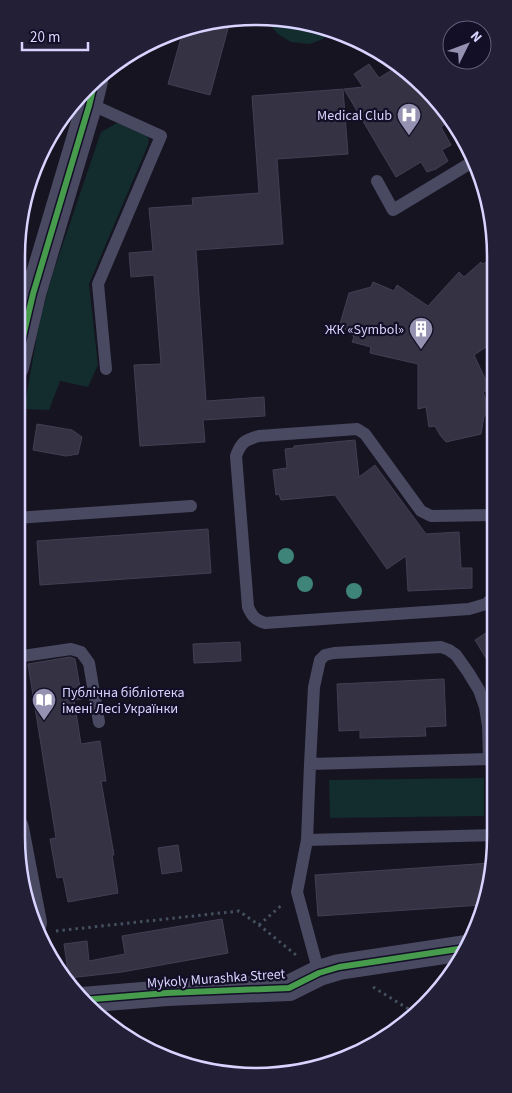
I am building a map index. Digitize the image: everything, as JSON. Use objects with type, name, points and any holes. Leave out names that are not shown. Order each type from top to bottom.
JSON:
[{"type":"street","points":[[25,329],[33,294],[92,94]]},
{"type":"street","points":[[27,864],[45,927]]},
{"type":"street","name":"Mykoly Murashka Street","points":[[92,999],[167,993],[289,988],[319,973],[339,967],[457,951]]},
{"type":"lane","points":[[89,106],[99,108],[161,136],[98,284],[106,369]]},
{"type":"lane","points":[[377,181],[393,210],[467,164]]},
{"type":"lane","points":[[487,515],[431,516],[421,511],[365,434],[357,429],[259,436],[248,439],[240,446],[236,456],[248,607],[258,621],[265,623],[469,609],[487,603]]},
{"type":"lane","points":[[25,517],[191,506]]},
{"type":"lane","points":[[319,973],[297,892],[307,840],[314,687],[320,660],[325,655],[334,653],[441,647],[456,655],[468,672],[479,690],[487,720]]},
{"type":"lane","points":[[25,656],[71,649],[82,652],[90,663],[99,722]]},
{"type":"lane","points":[[310,764],[487,760]]},
{"type":"lane","points":[[307,840],[487,835]]},
{"type":"path","points":[[259,925],[297,892]]},
{"type":"path","points":[[45,927],[238,911],[259,925],[319,973]]},
{"type":"path","points":[[373,987],[410,1009]]},
{"type":"green space","points":[[270,25],[301,29],[325,36],[323,39],[310,44],[291,42],[278,34]]},
{"type":"green space","points":[[117,123],[145,134],[149,139],[89,284],[98,365],[88,387],[60,381],[49,410],[25,409],[40,319],[53,273],[101,132]]},
{"type":"green space","points":[[484,778],[484,816],[330,818],[329,780]]},
{"type":"building","points":[[228,27],[210,95],[168,84],[181,37],[211,29]]},
{"type":"building","points":[[369,64],[379,78],[392,70],[408,82],[430,104],[445,124],[441,127],[451,145],[442,150],[448,161],[436,169],[427,172],[421,162],[396,177],[344,89],[363,87],[354,74]]},
{"type":"building","points":[[343,89],[348,154],[277,159],[283,244],[196,250],[206,401],[264,397],[265,416],[203,420],[205,442],[140,446],[134,365],[161,364],[154,275],[131,277],[129,253],[153,251],[149,208],[193,205],[192,198],[259,193],[252,96]]},
{"type":"building","name":"ЖК «Symbol»","points":[[481,262],[482,264],[487,262],[487,347],[474,355],[487,383],[487,390],[483,392],[487,405],[487,416],[484,416],[481,434],[446,442],[435,426],[429,427],[426,407],[418,409],[418,364],[370,353],[371,347],[352,342],[354,337],[340,324],[349,293],[371,287],[373,282],[394,291],[397,285],[428,306],[459,272],[464,277]]},
{"type":"building","points":[[37,424],[72,430],[82,437],[78,454],[66,456],[33,450]]},
{"type":"building","points":[[355,440],[359,477],[375,465],[426,534],[459,532],[461,568],[472,568],[472,588],[408,591],[406,556],[387,569],[335,495],[281,500],[279,494],[276,495],[273,470],[287,468],[285,449],[294,448],[294,446]]},
{"type":"building","points":[[208,529],[211,573],[40,585],[37,541]]},
{"type":"building","points":[[487,632],[487,660],[475,640]]},
{"type":"building","points":[[240,642],[241,661],[194,663],[193,644]]},
{"type":"building","points":[[70,657],[75,659],[82,699],[74,700],[81,744],[100,741],[106,781],[101,781],[114,855],[112,855],[118,893],[68,902],[63,877],[57,878],[50,839],[56,838],[28,664]]},
{"type":"building","points":[[444,679],[446,726],[425,727],[426,736],[360,738],[360,730],[339,731],[337,684]]},
{"type":"building","points":[[178,845],[182,871],[162,874],[158,848]]},
{"type":"building","points":[[485,863],[477,905],[318,916],[315,875]]},
{"type":"building","points":[[222,919],[228,953],[122,972],[73,978],[68,971],[64,944],[87,941],[89,961],[125,954],[122,936]]},
{"type":"cycle path","points":[[25,328],[33,294],[92,94]]},
{"type":"cycle path","points":[[92,999],[167,993],[289,988],[319,973],[339,967],[458,949]]},
{"type":"place","name":"Medical Club","points":[[409,136]]},
{"type":"place","name":"ЖК «Symbol»","points":[[421,350]]},
{"type":"place","name":"Публічна бібліотека імені Лесі Українки","points":[[44,721]]}]
